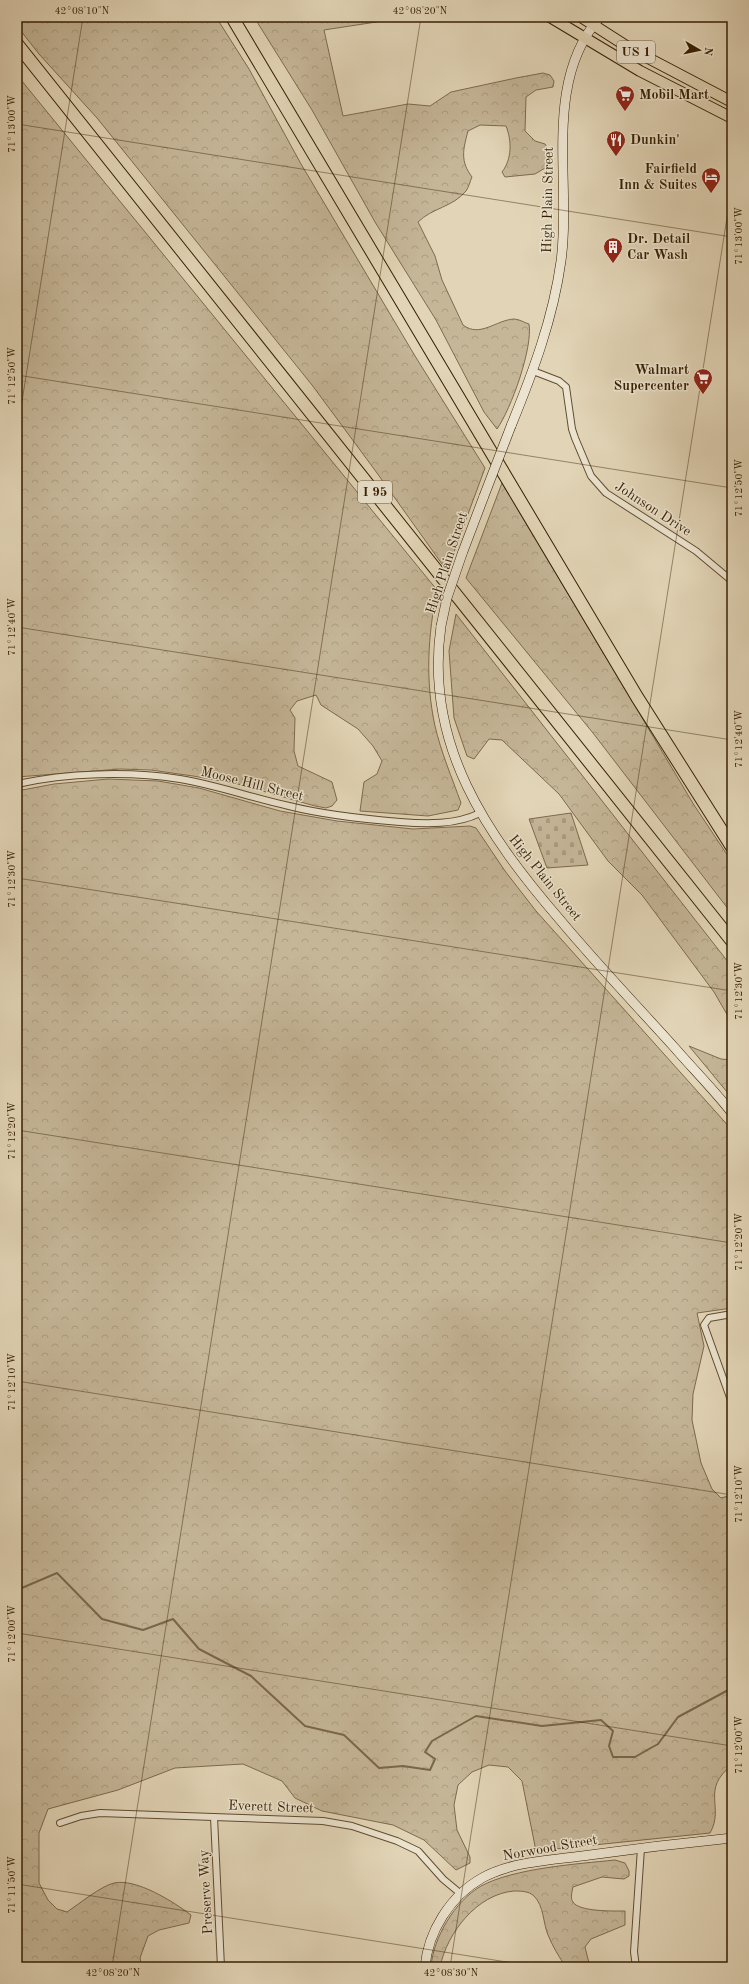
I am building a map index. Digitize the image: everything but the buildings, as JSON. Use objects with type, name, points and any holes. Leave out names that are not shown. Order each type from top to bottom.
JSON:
[{"type":"highway","points":[[232,17],[655,727],[732,847]]},
{"type":"highway","name":"I 95","points":[[17,44],[732,940]]},
{"type":"main road","name":"US 1","points":[[550,17],[656,79],[732,118]]},
{"type":"main road","name":"US 1","points":[[581,17],[664,67],[732,102]]},
{"type":"main road","name":"High Plain Street","points":[[600,17],[585,38],[570,72],[565,96],[564,222],[559,272],[550,317],[533,371],[462,554],[447,598],[441,626],[438,668],[445,727],[461,774],[480,813],[500,844],[532,888],[732,1113]]},
{"type":"main road","name":"Norwood Street","points":[[425,1967],[434,1932],[448,1908],[461,1894],[482,1878],[514,1867],[548,1860],[732,1838]]},
{"type":"street","name":"Johnson Drive","points":[[533,371],[554,378],[566,388],[572,429],[577,443],[591,476],[606,493],[696,551],[732,581]]},
{"type":"street","name":"Moose Hill Street","points":[[17,784],[96,775],[136,774],[204,784],[296,808],[376,820],[441,822],[469,818],[480,813]]},
{"type":"street","points":[[732,1314],[709,1318],[704,1326],[732,1403]]},
{"type":"street","name":"Everett Street","points":[[60,1823],[81,1816],[100,1813],[323,1821],[352,1826],[397,1841],[418,1851],[443,1879],[461,1894]]},
{"type":"street","name":"Preserve Way","points":[[214,1817],[221,1967]]},
{"type":"street","points":[[636,1967],[634,1952],[641,1848]]},
{"type":"green space","points":[[17,17],[216,17],[249,69],[301,164],[415,356],[485,468],[447,571],[312,385],[97,118],[39,54],[17,26]]},
{"type":"green space","points":[[254,17],[409,17],[324,30],[343,116],[408,104],[430,106],[451,92],[543,73],[550,75],[554,81],[553,87],[536,90],[526,97],[525,131],[535,141],[545,144],[550,153],[550,165],[535,174],[505,177],[502,172],[508,161],[510,150],[506,126],[480,125],[468,131],[465,144],[464,160],[472,177],[467,189],[455,201],[424,217],[418,222],[435,256],[442,280],[463,325],[469,329],[476,330],[514,319],[529,324],[528,348],[520,378],[503,420],[497,429],[484,412],[436,320],[375,222],[312,110]]},
{"type":"green space","points":[[17,75],[437,590],[431,624],[429,658],[430,692],[437,736],[461,803],[458,810],[428,816],[360,811],[364,782],[377,774],[382,761],[373,746],[358,729],[321,705],[316,695],[297,701],[290,710],[295,718],[294,751],[298,766],[332,782],[337,800],[332,806],[326,808],[238,784],[151,770],[120,769],[17,777]]},
{"type":"green space","points":[[502,483],[694,805],[732,862],[732,914],[593,733],[466,578]]},
{"type":"green space","points":[[456,614],[732,967],[732,1023],[714,992],[642,895],[608,861],[559,794],[502,740],[489,739],[474,759],[467,756],[454,718],[449,651]]},
{"type":"green space","points":[[108,779],[158,781],[199,788],[280,811],[337,821],[413,829],[470,826],[476,828],[505,871],[536,911],[732,1130],[732,1308],[697,1313],[704,1346],[693,1394],[692,1420],[701,1463],[712,1489],[721,1498],[732,1495],[732,1625],[730,1626],[728,1638],[732,1646],[732,1765],[722,1774],[717,1783],[715,1791],[714,1824],[710,1833],[536,1851],[522,1781],[508,1767],[489,1765],[472,1772],[458,1785],[454,1805],[457,1830],[470,1857],[470,1863],[456,1870],[424,1840],[393,1825],[322,1811],[295,1798],[282,1781],[243,1764],[175,1768],[118,1790],[48,1809],[39,1833],[39,1883],[48,1900],[57,1909],[67,1912],[97,1891],[109,1885],[123,1882],[133,1884],[154,1892],[184,1910],[191,1915],[189,1923],[159,1930],[148,1936],[140,1958],[142,1967],[17,1967],[17,791],[54,784]]},
{"type":"green space","points":[[571,813],[588,865],[547,868],[529,819]]},
{"type":"green space","points":[[689,1046],[721,1059],[732,1060],[732,1098]]},
{"type":"green space","points":[[615,1860],[625,1863],[629,1871],[629,1876],[624,1879],[602,1877],[573,1887],[573,1902],[582,1908],[625,1911],[625,1925],[591,1939],[585,1947],[590,1967],[566,1967],[556,1952],[548,1935],[542,1910],[537,1900],[530,1893],[514,1891],[500,1894],[488,1899],[476,1907],[466,1917],[449,1941],[440,1967],[431,1967],[436,1944],[447,1921],[462,1901],[481,1886],[495,1880],[528,1871],[565,1865]]},
{"type":"waterway","points":[[17,1590],[57,1573],[102,1619],[143,1630],[173,1619],[199,1649],[251,1676],[305,1726],[344,1735],[379,1768],[403,1766],[430,1770],[435,1759],[425,1752],[432,1741],[476,1716],[542,1726],[601,1720],[613,1731],[609,1746],[613,1757],[635,1757],[658,1744],[678,1717],[732,1688]]},
{"type":"place","name":"Mobil Mart","points":[[625,112]]},
{"type":"place","name":"Dunkin'","points":[[616,157]]},
{"type":"place","name":"Fairfield Inn & Suites","points":[[711,194]]},
{"type":"place","name":"Dr. Detail Car Wash","points":[[613,264]]},
{"type":"place","name":"Walmart Supercenter","points":[[703,395]]}]
